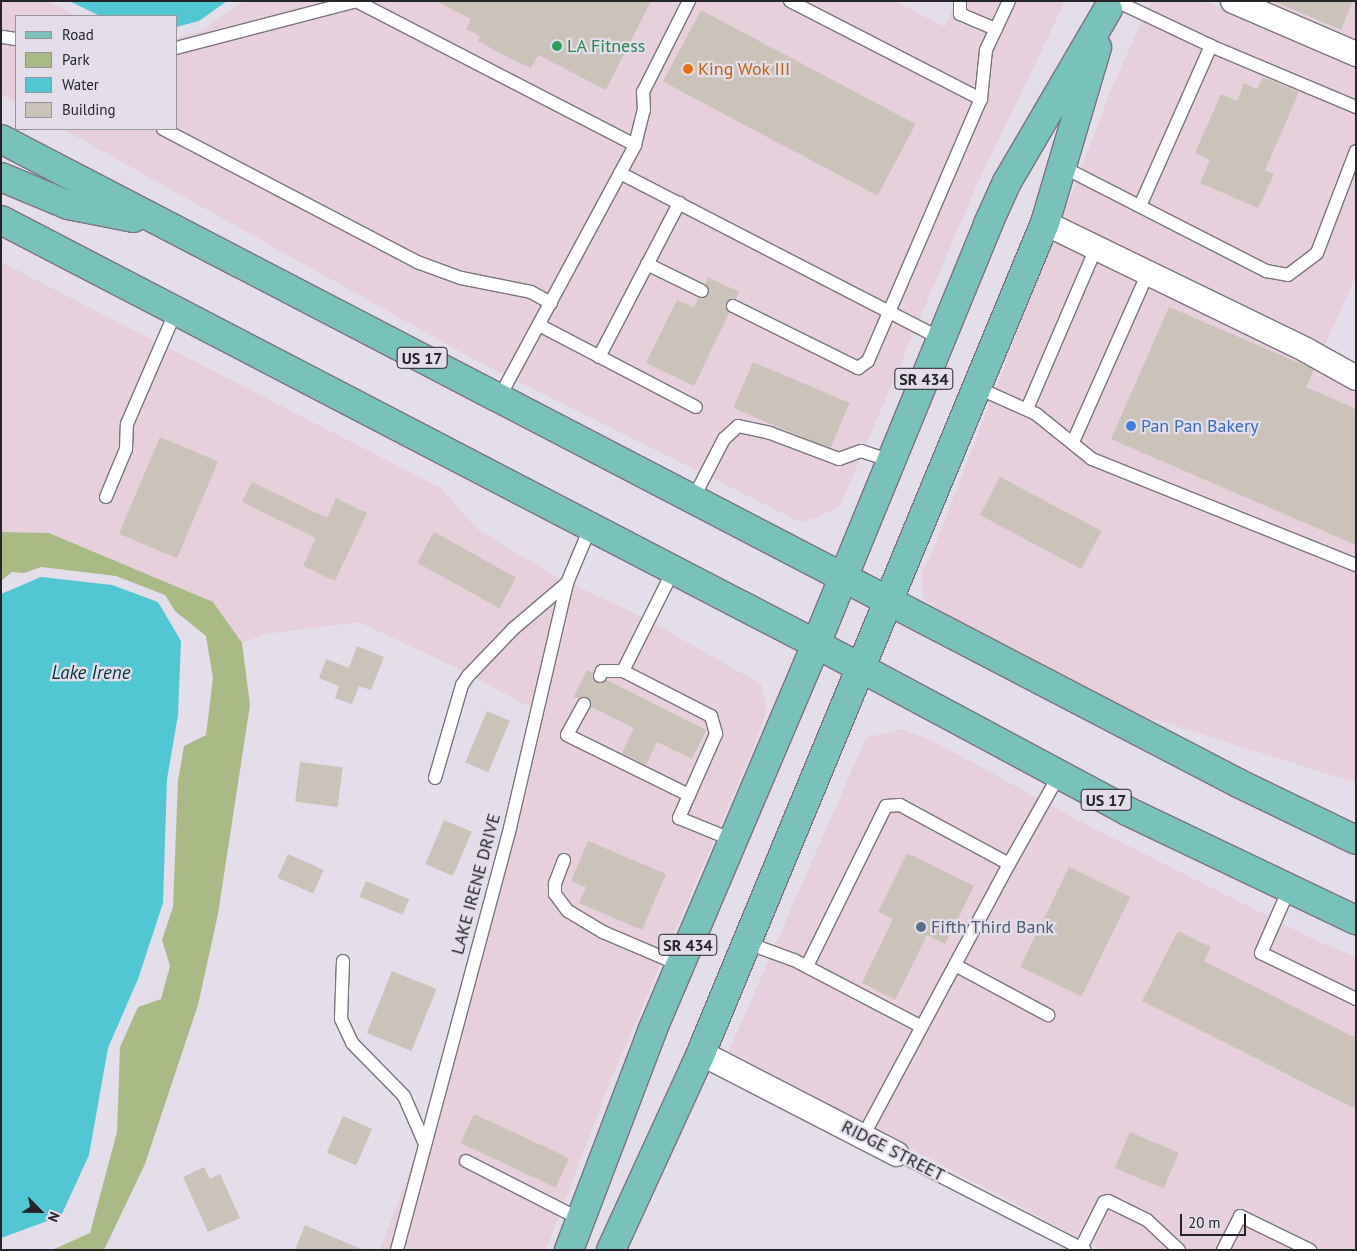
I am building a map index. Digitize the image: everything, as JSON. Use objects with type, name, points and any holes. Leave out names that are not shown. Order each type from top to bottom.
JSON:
[{"type":"main road","name":"SR 434","points":[[611,1250],[701,1053],[862,669],[1045,223],[1112,4]]},
{"type":"main road","name":"SR 434","points":[[569,1250],[680,965],[816,644],[940,339],[1007,182],[1112,4]]},
{"type":"main road","name":"US 17","points":[[1,139],[1238,783],[1356,840]]},
{"type":"main road","points":[[1,177],[68,206],[164,224]]},
{"type":"main road","name":"US 17","points":[[1,220],[816,644],[1059,775],[1289,889],[1356,920]]},
{"type":"street","points":[[1233,1],[1356,54]]},
{"type":"street","points":[[1045,223],[1306,350],[1356,378]]},
{"type":"street","name":"RIDGE STREET","points":[[701,1053],[896,1154]]},
{"type":"lane","points":[[178,47],[356,1],[635,144]]},
{"type":"lane","points":[[499,398],[635,144],[644,110],[643,92],[689,1]]},
{"type":"lane","points":[[790,1],[981,99]]},
{"type":"lane","points":[[960,1],[960,14],[996,29]]},
{"type":"lane","points":[[733,306],[858,368],[868,361],[890,314],[981,99],[986,50],[1009,1]]},
{"type":"lane","points":[[1112,4],[1356,107]]},
{"type":"lane","points":[[2,38],[15,39]]},
{"type":"lane","points":[[1140,206],[1211,46]]},
{"type":"lane","points":[[165,130],[417,262],[461,278],[531,292],[551,303]]},
{"type":"lane","points":[[1063,167],[1266,271],[1288,275],[1317,253],[1356,151]]},
{"type":"lane","points":[[620,173],[940,339]]},
{"type":"lane","points":[[599,357],[679,203]]},
{"type":"lane","points":[[1027,409],[1096,248]]},
{"type":"lane","points":[[648,264],[702,291]]},
{"type":"lane","points":[[1073,442],[1148,273]]},
{"type":"lane","points":[[106,497],[126,450],[126,424],[176,311]]},
{"type":"lane","points":[[539,325],[696,407]]},
{"type":"lane","points":[[978,388],[1027,409],[1101,463],[1356,565]]},
{"type":"lane","points":[[693,499],[724,439],[738,426],[770,433],[839,460],[861,451],[891,461]]},
{"type":"lane","name":"LAKE IRENE DRIVE","points":[[397,1250],[510,828],[567,583],[590,528]]},
{"type":"lane","points":[[622,671],[673,571]]},
{"type":"lane","points":[[434,778],[462,685],[468,676],[513,629],[567,583]]},
{"type":"lane","points":[[600,676],[602,672],[622,671],[711,716],[716,734],[679,818],[733,840]]},
{"type":"lane","points":[[584,704],[567,735],[689,796]]},
{"type":"lane","points":[[863,1136],[1059,775]]},
{"type":"lane","points":[[806,966],[886,806],[900,805],[1009,864]]},
{"type":"lane","points":[[564,860],[555,884],[555,894],[568,911],[596,929],[680,965]]},
{"type":"lane","points":[[1289,889],[1261,953],[1356,999]]},
{"type":"lane","points":[[747,943],[806,966],[922,1027]]},
{"type":"lane","points":[[343,961],[341,1019],[352,1043],[404,1096],[425,1144]]},
{"type":"lane","points":[[955,965],[1048,1015]]},
{"type":"lane","name":"RIDGE STREET","points":[[896,1154],[1083,1249]]},
{"type":"lane","points":[[466,1161],[580,1219]]},
{"type":"lane","points":[[1083,1249],[1104,1202],[1108,1201],[1147,1220],[1179,1250]]},
{"type":"lane","points":[[1223,1250],[1240,1216],[1310,1250]]},
{"type":"shaded area","points":[[1,1],[47,1],[75,15],[15,15],[15,102],[1,94]]},
{"type":"shaded area","points":[[244,1],[894,1],[945,27],[956,1],[1065,1],[974,191],[840,506],[818,517],[800,522],[475,360],[65,130],[178,130],[178,37],[203,30]]},
{"type":"shaded area","points":[[1151,1],[1204,1],[1356,66],[1356,276],[1324,347],[1062,219],[1113,85]]},
{"type":"shaded area","points":[[1262,1],[1356,1],[1356,41]]},
{"type":"shaded area","points":[[1053,240],[1301,360],[1356,391],[1356,783],[1122,709],[969,630],[923,599],[922,572],[930,558]]},
{"type":"shaded area","points":[[1,262],[441,488],[477,529],[553,575],[646,619],[761,684],[767,710],[751,753],[612,1077],[546,1250],[380,1250],[418,1149],[537,711],[461,670],[359,622],[265,634],[242,643],[213,602],[49,533],[1,532]]},
{"type":"shaded area","points":[[901,729],[935,742],[1083,823],[1315,940],[1356,957],[1356,1250],[1101,1250],[729,1051],[866,738]]},
{"type":"green space","points":[[1,532],[49,533],[213,602],[242,643],[250,705],[218,914],[198,1005],[145,1164],[104,1250],[52,1250],[90,1233],[117,1132],[120,1047],[138,1007],[161,999],[170,966],[162,940],[173,907],[178,781],[184,746],[206,735],[213,678],[206,636],[175,611],[165,595],[116,576],[41,567],[24,573],[12,572],[1,581]]},
{"type":"water","points":[[69,1],[227,1],[199,21],[178,26],[178,15],[98,15]]},
{"type":"water","name":"Lake Irene","points":[[41,577],[112,585],[158,602],[181,641],[178,715],[167,779],[163,903],[138,979],[108,1048],[89,1155],[61,1216],[1,1238],[1,594]]},
{"type":"building","name":"LA Fitness","points":[[435,1],[651,1],[606,90],[538,55],[531,68],[507,57],[478,41],[480,36],[466,29],[471,19]]},
{"type":"building","points":[[1273,1],[1353,1],[1341,30]]},
{"type":"building","points":[[701,10],[916,124],[878,196],[663,82]]},
{"type":"building","points":[[1263,77],[1299,92],[1265,170],[1274,174],[1258,208],[1200,183],[1210,160],[1195,153],[1221,94],[1237,101],[1244,83],[1257,89]]},
{"type":"building","points":[[708,277],[739,292],[736,299],[726,303],[729,313],[694,386],[646,363],[677,300],[694,308],[698,298],[709,295],[705,284]]},
{"type":"building","points":[[1169,307],[1311,368],[1314,370],[1306,387],[1356,409],[1356,545],[1111,439]]},
{"type":"building","points":[[753,362],[850,403],[830,449],[733,408]]},
{"type":"building","points":[[160,437],[218,462],[177,558],[119,534]]},
{"type":"building","points":[[1000,477],[1102,531],[1081,569],[980,515]]},
{"type":"building","points":[[252,482],[327,518],[336,498],[367,513],[335,581],[303,566],[316,538],[242,502]]},
{"type":"building","points":[[434,532],[516,578],[499,608],[417,563]]},
{"type":"building","points":[[357,646],[384,657],[371,690],[359,686],[352,704],[335,698],[339,686],[319,678],[326,659],[349,668]]},
{"type":"building","points":[[587,670],[593,673],[597,683],[607,680],[706,730],[692,759],[657,742],[646,765],[622,753],[634,728],[591,707],[587,697],[573,698]]},
{"type":"building","points":[[487,711],[510,721],[488,772],[465,763]]},
{"type":"building","points":[[300,762],[343,767],[338,807],[295,802]]},
{"type":"building","points":[[444,820],[472,832],[453,876],[425,864]]},
{"type":"building","points":[[588,841],[666,874],[642,930],[579,903],[586,887],[571,881]]},
{"type":"building","name":"Fifth Third Bank","points":[[907,853],[974,886],[945,944],[927,935],[895,1000],[862,983],[893,919],[878,912]]},
{"type":"building","points":[[288,854],[324,870],[313,894],[277,878]]},
{"type":"building","points":[[1069,867],[1130,897],[1081,997],[1020,967]]},
{"type":"building","points":[[366,881],[409,899],[403,915],[359,897]]},
{"type":"building","points":[[1178,931],[1211,947],[1204,961],[1356,1038],[1356,1109],[1142,1001]]},
{"type":"building","points":[[392,971],[437,989],[411,1051],[367,1033]]},
{"type":"building","points":[[474,1114],[569,1158],[556,1187],[460,1143]]},
{"type":"building","points":[[343,1116],[372,1129],[356,1166],[327,1153]]},
{"type":"building","points":[[1130,1132],[1179,1153],[1164,1189],[1115,1168]]},
{"type":"building","points":[[204,1167],[210,1179],[220,1174],[240,1218],[208,1232],[183,1177]]},
{"type":"building","points":[[305,1225],[363,1250],[295,1250]]},
{"type":"place","name":"LA Fitness","points":[[557,46]]},
{"type":"place","name":"King Wok III","points":[[688,69]]},
{"type":"place","name":"Pan Pan Bakery","points":[[1131,426]]},
{"type":"place","name":"Fifth Third Bank","points":[[921,927]]}]
